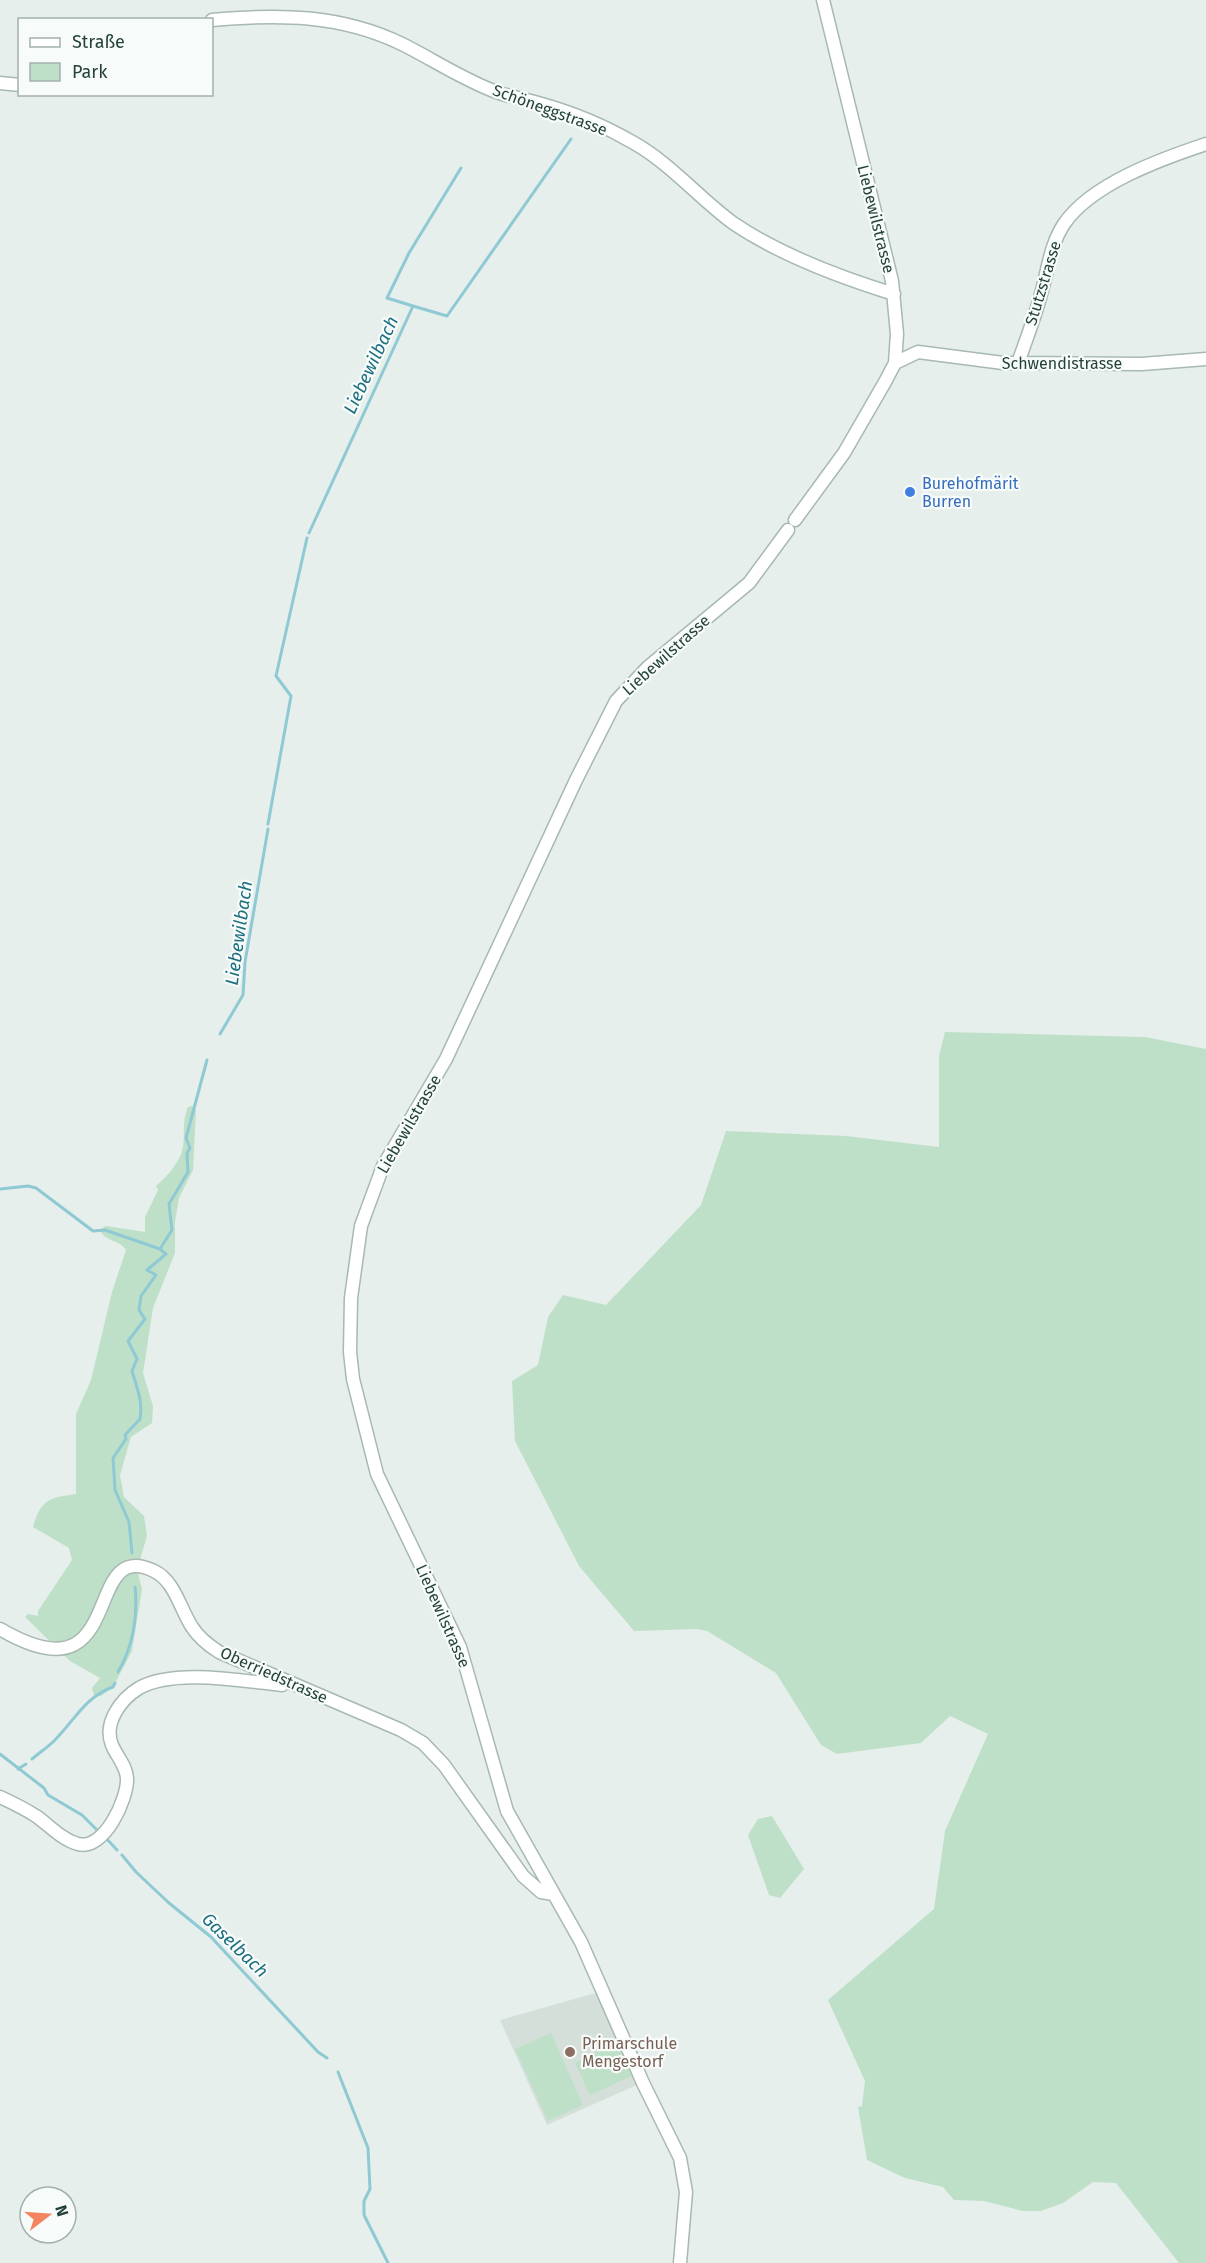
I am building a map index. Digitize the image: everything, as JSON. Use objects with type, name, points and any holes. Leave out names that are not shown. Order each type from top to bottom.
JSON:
[{"type":"street","name":"Liebewilstrasse","points":[[680,2263],[686,2192],[680,2158],[581,1942],[507,1811],[460,1647],[385,1494],[371,1456],[358,1402],[350,1352],[351,1298],[356,1251],[369,1200],[383,1166],[446,1059],[571,790],[616,701],[648,667],[748,583],[844,453],[895,363],[897,334],[894,294],[823,0]]},
{"type":"street","name":"Schöneggstrasse","points":[[213,20],[272,15],[307,16],[376,33],[473,82],[565,112],[607,129],[655,158],[731,221],[776,249],[894,294]]},
{"type":"street","points":[[0,83],[18,85]]},
{"type":"street","name":"Stutzstrasse","points":[[1018,363],[1042,294],[1052,250],[1071,216],[1092,196],[1121,180],[1172,156],[1206,144]]},
{"type":"street","points":[[897,334],[903,342],[918,352]]},
{"type":"street","points":[[895,363],[918,352]]},
{"type":"street","name":"Schwendistrasse","points":[[918,352],[1018,363],[1142,364],[1206,359]]},
{"type":"street","name":"Oberriedstrasse","points":[[0,1629],[38,1648],[71,1646],[90,1633],[114,1579],[126,1570],[145,1568],[156,1572],[167,1582],[191,1626],[203,1640],[230,1658],[401,1730],[423,1743],[444,1765],[523,1876],[541,1892],[554,1894]]},
{"type":"street","points":[[0,1797],[29,1812],[74,1842],[92,1843],[105,1833],[127,1787],[125,1768],[112,1744],[110,1733],[115,1713],[132,1693],[154,1682],[172,1679],[292,1684]]},
{"type":"shaded area","name":"Primarschule Mengestorf","points":[[599,1992],[639,2084],[547,2125],[500,2020]]},
{"type":"green space","points":[[945,1032],[1145,1037],[1206,1049],[1206,2263],[1179,2263],[1116,2183],[1093,2182],[1063,2203],[1041,2211],[1023,2211],[984,2201],[954,2200],[943,2187],[905,2178],[867,2160],[858,2107],[862,2106],[865,2081],[828,2000],[934,1909],[945,1831],[988,1734],[950,1716],[921,1743],[837,1754],[821,1745],[776,1673],[707,1631],[697,1629],[634,1631],[579,1566],[515,1441],[512,1381],[538,1365],[548,1317],[563,1295],[606,1305],[701,1205],[726,1131],[846,1136],[939,1147],[939,1056]]},
{"type":"green space","points":[[192,1106],[196,1110],[193,1170],[179,1198],[175,1222],[175,1253],[153,1308],[143,1373],[153,1406],[152,1423],[131,1437],[120,1475],[124,1497],[144,1516],[147,1536],[137,1570],[142,1589],[132,1651],[113,1687],[101,1696],[94,1695],[92,1688],[100,1678],[70,1661],[25,1617],[28,1614],[38,1616],[38,1611],[72,1560],[69,1548],[33,1527],[43,1505],[59,1497],[76,1494],[76,1414],[91,1380],[112,1292],[126,1250],[120,1244],[105,1237],[100,1230],[106,1226],[145,1232],[145,1217],[158,1190],[156,1186],[180,1156],[186,1113],[188,1107]]},
{"type":"green space","points":[[772,1816],[804,1869],[780,1898],[769,1895],[748,1835],[758,1819]]},
{"type":"green space","points":[[551,2033],[583,2105],[548,2121],[515,2049]]},
{"type":"green space","points":[[617,2043],[632,2076],[590,2095],[575,2063]]},
{"type":"waterway","name":"Liebewilbach","points":[[309,533],[413,306],[447,316],[571,139]]},
{"type":"waterway","points":[[413,306],[387,298],[409,253],[461,168]]},
{"type":"waterway","name":"Liebewilbach","points":[[268,824],[291,696],[276,676],[307,538]]},
{"type":"waterway","name":"Liebewilbach","points":[[220,1034],[243,995],[245,962],[268,829]]},
{"type":"waterway","name":"Liebewilbach","points":[[132,1553],[129,1522],[115,1490],[113,1458],[126,1439],[125,1435],[140,1419],[141,1412],[138,1389],[132,1371],[137,1359],[128,1341],[145,1319],[139,1310],[141,1296],[156,1275],[147,1270],[166,1254],[160,1249],[172,1230],[169,1204],[188,1172],[187,1153],[190,1148],[186,1138],[207,1060]]},
{"type":"waterway","points":[[0,1189],[28,1186],[36,1188],[93,1231],[105,1230],[160,1249]]},
{"type":"waterway","name":"Liebewilbach","points":[[118,1672],[131,1642],[136,1609],[135,1587]]},
{"type":"waterway","name":"Liebewilbach","points":[[32,1759],[54,1741],[95,1696],[113,1687],[115,1683]]},
{"type":"waterway","name":"Gaselbach","points":[[0,1754],[44,1788],[48,1795],[82,1815],[99,1832]]},
{"type":"waterway","name":"Gaselbach","points":[[18,1769],[26,1764]]},
{"type":"waterway","name":"Gaselbach","points":[[105,1837],[117,1850]]},
{"type":"waterway","name":"Gaselbach","points":[[122,1855],[136,1872],[169,1903],[211,1937],[318,2052],[327,2058]]},
{"type":"waterway","name":"Gaselbach","points":[[338,2072],[368,2148],[370,2189],[364,2201],[364,2215],[388,2263]]},
{"type":"place","name":"Burehofmärit Burren","points":[[910,492]]},
{"type":"place","name":"Primarschule Mengestorf","points":[[570,2052]]}]
